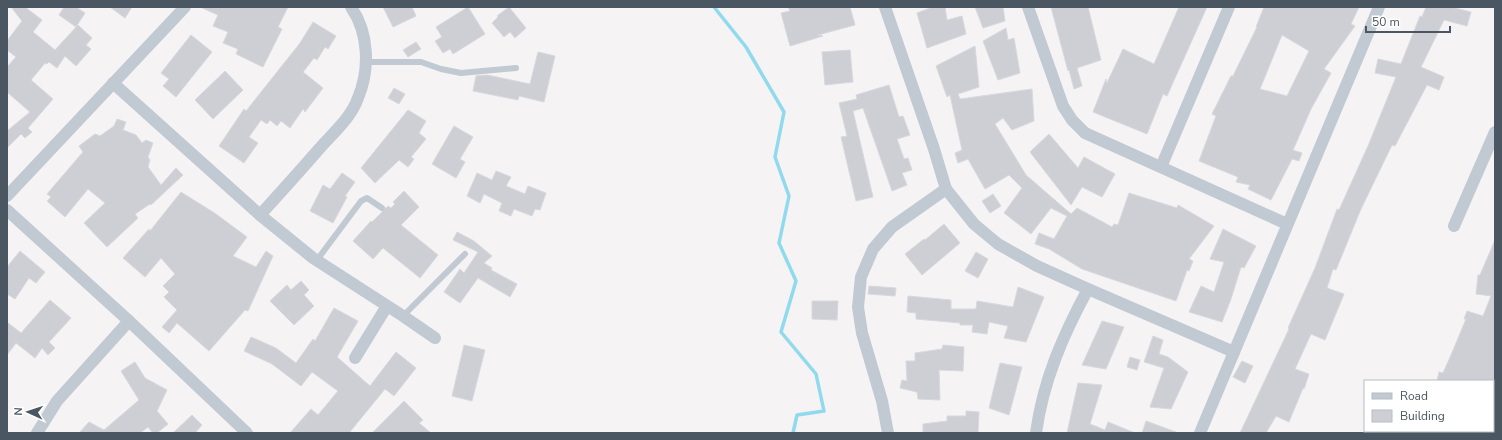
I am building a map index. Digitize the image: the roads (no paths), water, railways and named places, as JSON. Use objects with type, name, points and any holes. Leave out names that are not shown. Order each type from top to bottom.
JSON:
[{"type":"street","points":[[7,196],[185,7]]},
{"type":"street","points":[[260,215],[344,121],[358,99],[366,70],[365,43],[357,15],[351,7]]},
{"type":"street","points":[[885,7],[934,149],[946,189],[974,224],[998,244],[1037,266],[1234,352]]},
{"type":"street","points":[[1028,7],[1064,106],[1072,120],[1085,133],[1287,224]]},
{"type":"street","points":[[1161,167],[1229,7]]},
{"type":"street","points":[[1200,433],[1379,7]]},
{"type":"street","points":[[113,83],[260,215],[317,260],[435,338]]},
{"type":"street","points":[[1454,226],[1495,132]]},
{"type":"street","points":[[888,433],[882,401],[861,326],[858,307],[860,277],[873,249],[892,227],[946,189]]},
{"type":"street","points":[[7,210],[129,321],[247,433]]},
{"type":"street","points":[[1036,433],[1039,409],[1050,371],[1068,325],[1088,289]]},
{"type":"street","points":[[355,358],[387,306]]},
{"type":"street","points":[[37,433],[57,401],[129,321]]},
{"type":"lane","points":[[366,62],[421,62],[441,69],[461,73],[516,68]]},
{"type":"lane","points":[[317,260],[361,201],[367,198],[382,208]]},
{"type":"lane","points":[[403,316],[465,254]]},
{"type":"waterway","points":[[714,7],[746,47],[784,112],[775,157],[789,196],[779,243],[796,281],[781,332],[816,374],[824,411],[797,415],[793,433]]}]
